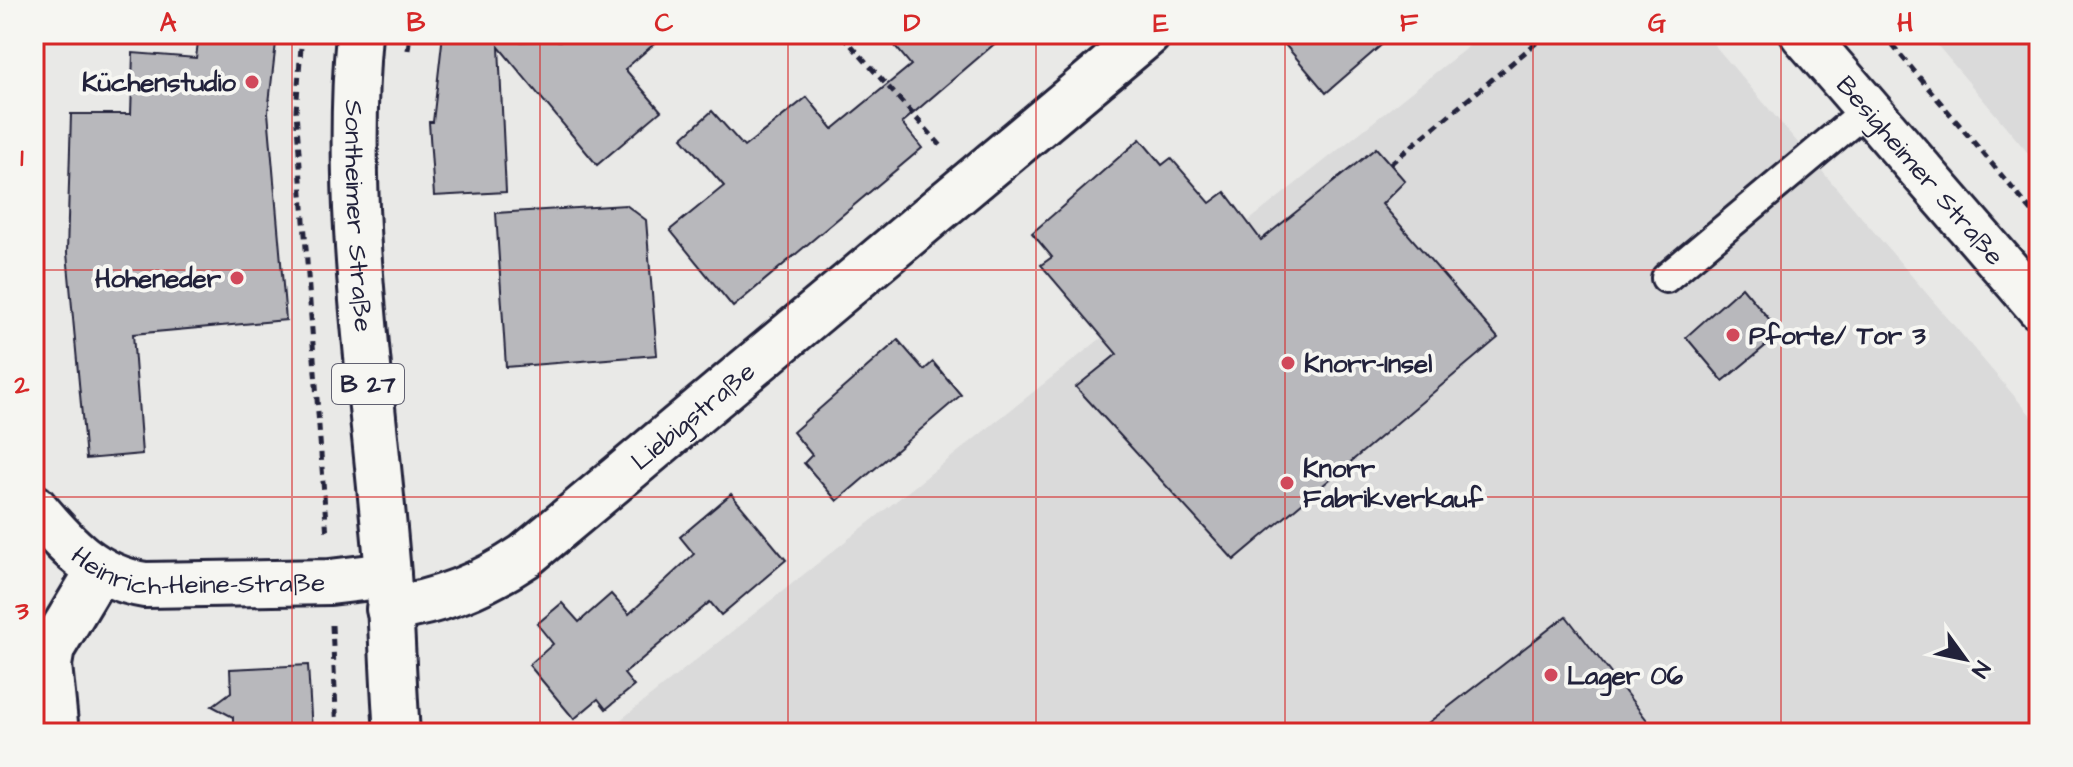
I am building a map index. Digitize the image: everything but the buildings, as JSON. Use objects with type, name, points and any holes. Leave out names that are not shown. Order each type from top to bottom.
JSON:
[{"type":"street","name":"Sontheimer Straße","points":[[359,34],[355,97],[358,256],[388,592],[397,733]]},
{"type":"street","name":"Liebigstraße","points":[[388,592],[432,603],[492,579],[525,556],[1148,34]]},
{"type":"street","name":"Besigheimer Straße","points":[[1803,34],[2039,307]]},
{"type":"street","name":"Heinrich-Heine-Straße","points":[[34,507],[64,542],[117,580],[145,585],[330,582],[388,592]]},
{"type":"street","points":[[56,733],[49,665],[43,648],[60,632],[99,570]]},
{"type":"lane","points":[[1666,278],[1869,108]]},
{"type":"path","points":[[302,34],[296,111],[330,582],[337,733]]},
{"type":"path","points":[[1390,164],[1547,34]]},
{"type":"path","points":[[1883,34],[2039,220]]},
{"type":"path","points":[[842,35],[972,181]]},
{"type":"shaded area","points":[[1484,34],[1705,34],[2039,425],[2039,733],[604,733]]},
{"type":"shaded area","points":[[1928,34],[2039,34],[2039,166]]},
{"type":"place","name":"Küchenstudio","points":[[252,82]]},
{"type":"place","name":"Hoheneder","points":[[237,278]]},
{"type":"place","name":"Pforte/ Tor 3","points":[[1733,335]]},
{"type":"place","name":"Knorr-Insel","points":[[1288,363]]},
{"type":"place","name":"Knorr Fabrikverkauf","points":[[1287,483]]},
{"type":"place","name":"Lager 06","points":[[1551,675]]}]
